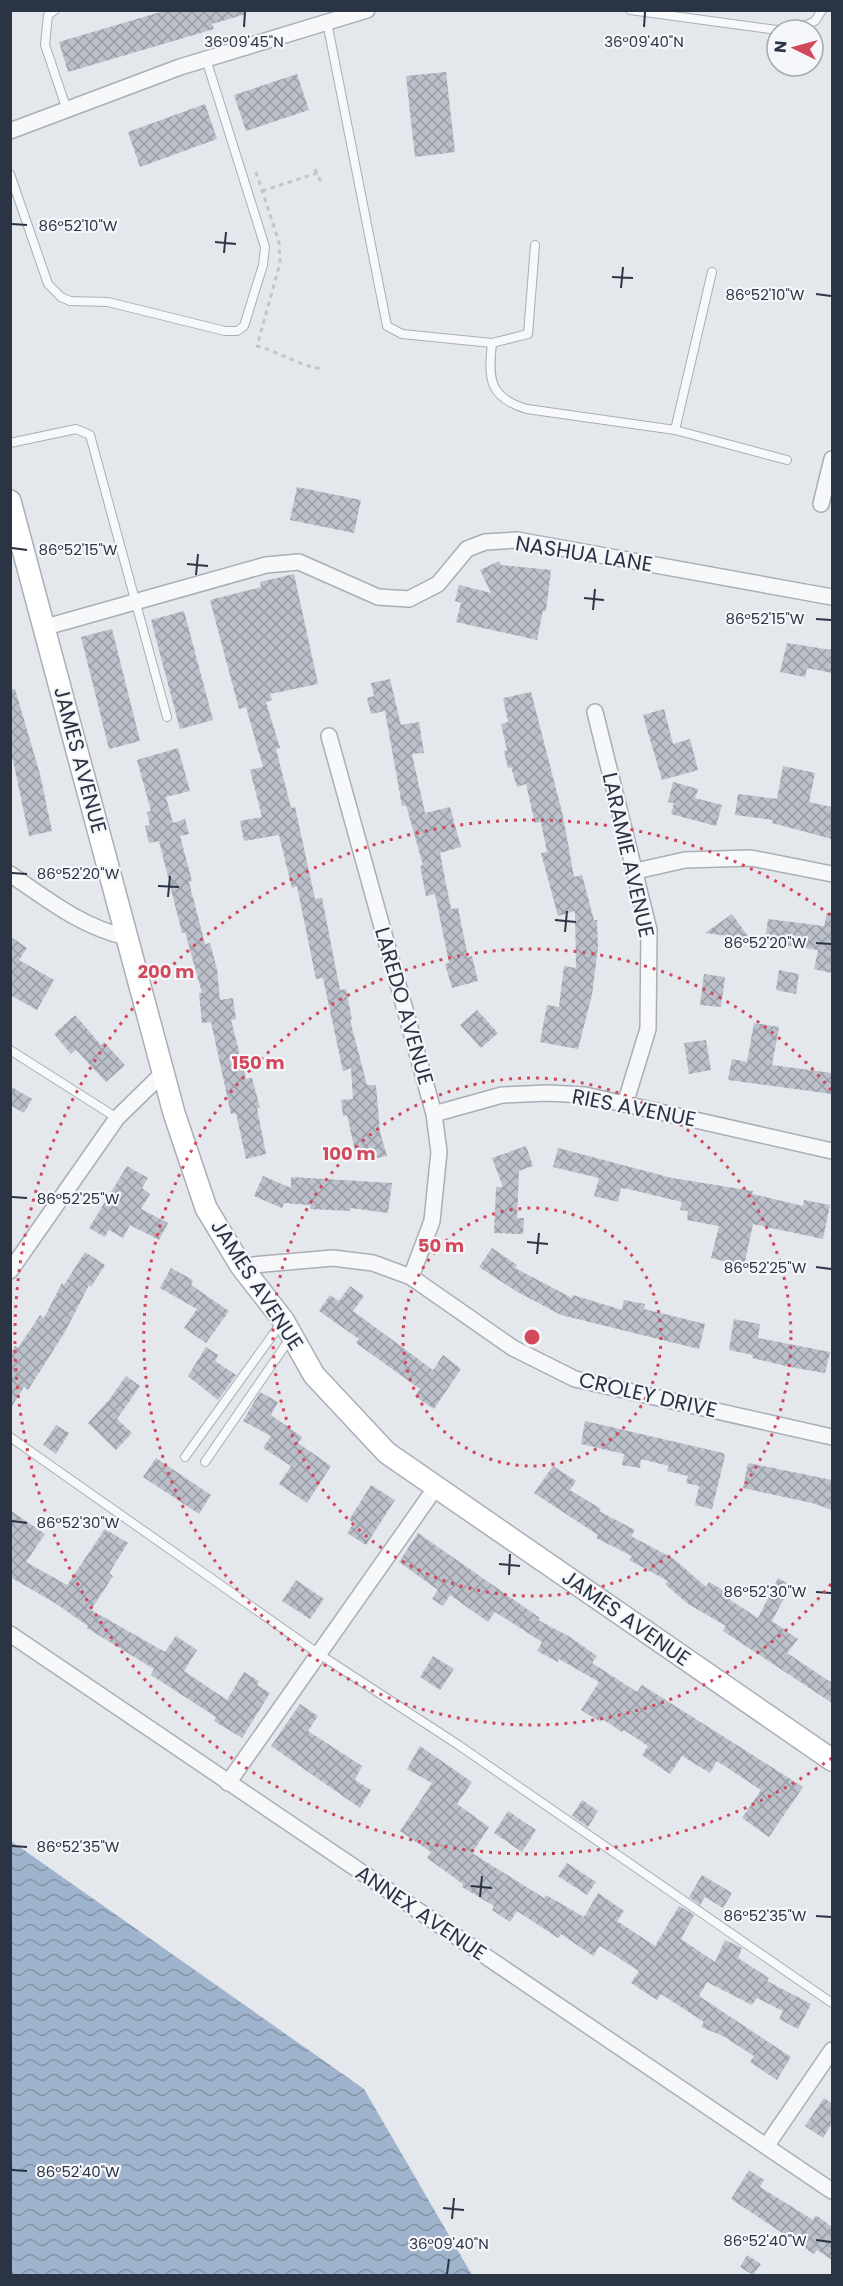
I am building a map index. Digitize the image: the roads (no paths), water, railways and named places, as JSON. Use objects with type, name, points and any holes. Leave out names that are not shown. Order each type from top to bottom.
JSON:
[{"type":"street","points":[[10,131],[206,59],[367,10]]},
{"type":"street","points":[[821,504],[832,459]]},
{"type":"street","name":"JAMES AVENUE","points":[[10,501],[46,627],[162,1074],[206,1208],[241,1266],[288,1328],[314,1375],[387,1453],[832,1760]]},
{"type":"street","name":"NASHUA LANE","points":[[46,627],[266,565],[299,562],[378,597],[409,599],[438,584],[467,549],[485,542],[517,540],[832,597]]},
{"type":"street","name":"LARAMIE AVENUE","points":[[594,712],[636,871],[649,930],[648,1029],[625,1104]]},
{"type":"street","name":"LAREDO AVENUE","points":[[329,736],[434,1113],[439,1152],[432,1221],[411,1277]]},
{"type":"street","points":[[636,871],[685,860],[751,858],[832,874]]},
{"type":"street","points":[[10,874],[79,921],[102,932],[126,937]]},
{"type":"street","points":[[10,1271],[16,1250],[117,1118],[162,1074]]},
{"type":"street","name":"RIES AVENUE","points":[[434,1113],[502,1095],[548,1093],[585,1095],[832,1151]]},
{"type":"street","name":"CROLEY DRIVE","points":[[241,1266],[333,1258],[373,1263],[411,1277],[513,1348],[575,1379],[832,1437]]},
{"type":"street","points":[[228,1783],[436,1487]]},
{"type":"street","name":"ANNEX AVENUE","points":[[10,1634],[832,2191]]},
{"type":"street","points":[[767,2145],[832,2050]]},
{"type":"lane","points":[[55,10],[48,15],[45,45],[67,110]]},
{"type":"lane","points":[[630,10],[765,28]]},
{"type":"lane","points":[[327,22],[387,326],[402,334],[492,343],[528,334],[535,245]]},
{"type":"lane","points":[[10,174],[48,284],[61,297],[76,302],[108,302],[225,331],[237,331],[244,326],[263,265],[266,247],[206,59]]},
{"type":"lane","points":[[675,430],[712,272]]},
{"type":"lane","points":[[492,343],[489,370],[495,390],[508,404],[527,409],[675,430],[786,460]]},
{"type":"lane","points":[[10,443],[76,429],[90,435],[167,717]]},
{"type":"lane","points":[[10,1050],[117,1118]]},
{"type":"lane","points":[[185,1457],[288,1328]]},
{"type":"lane","points":[[205,1462],[288,1328]]},
{"type":"lane","points":[[10,1437],[319,1654],[457,1744],[832,2003]]},
{"type":"water","points":[[11,1841],[364,2089],[472,2275],[11,2275]]}]
